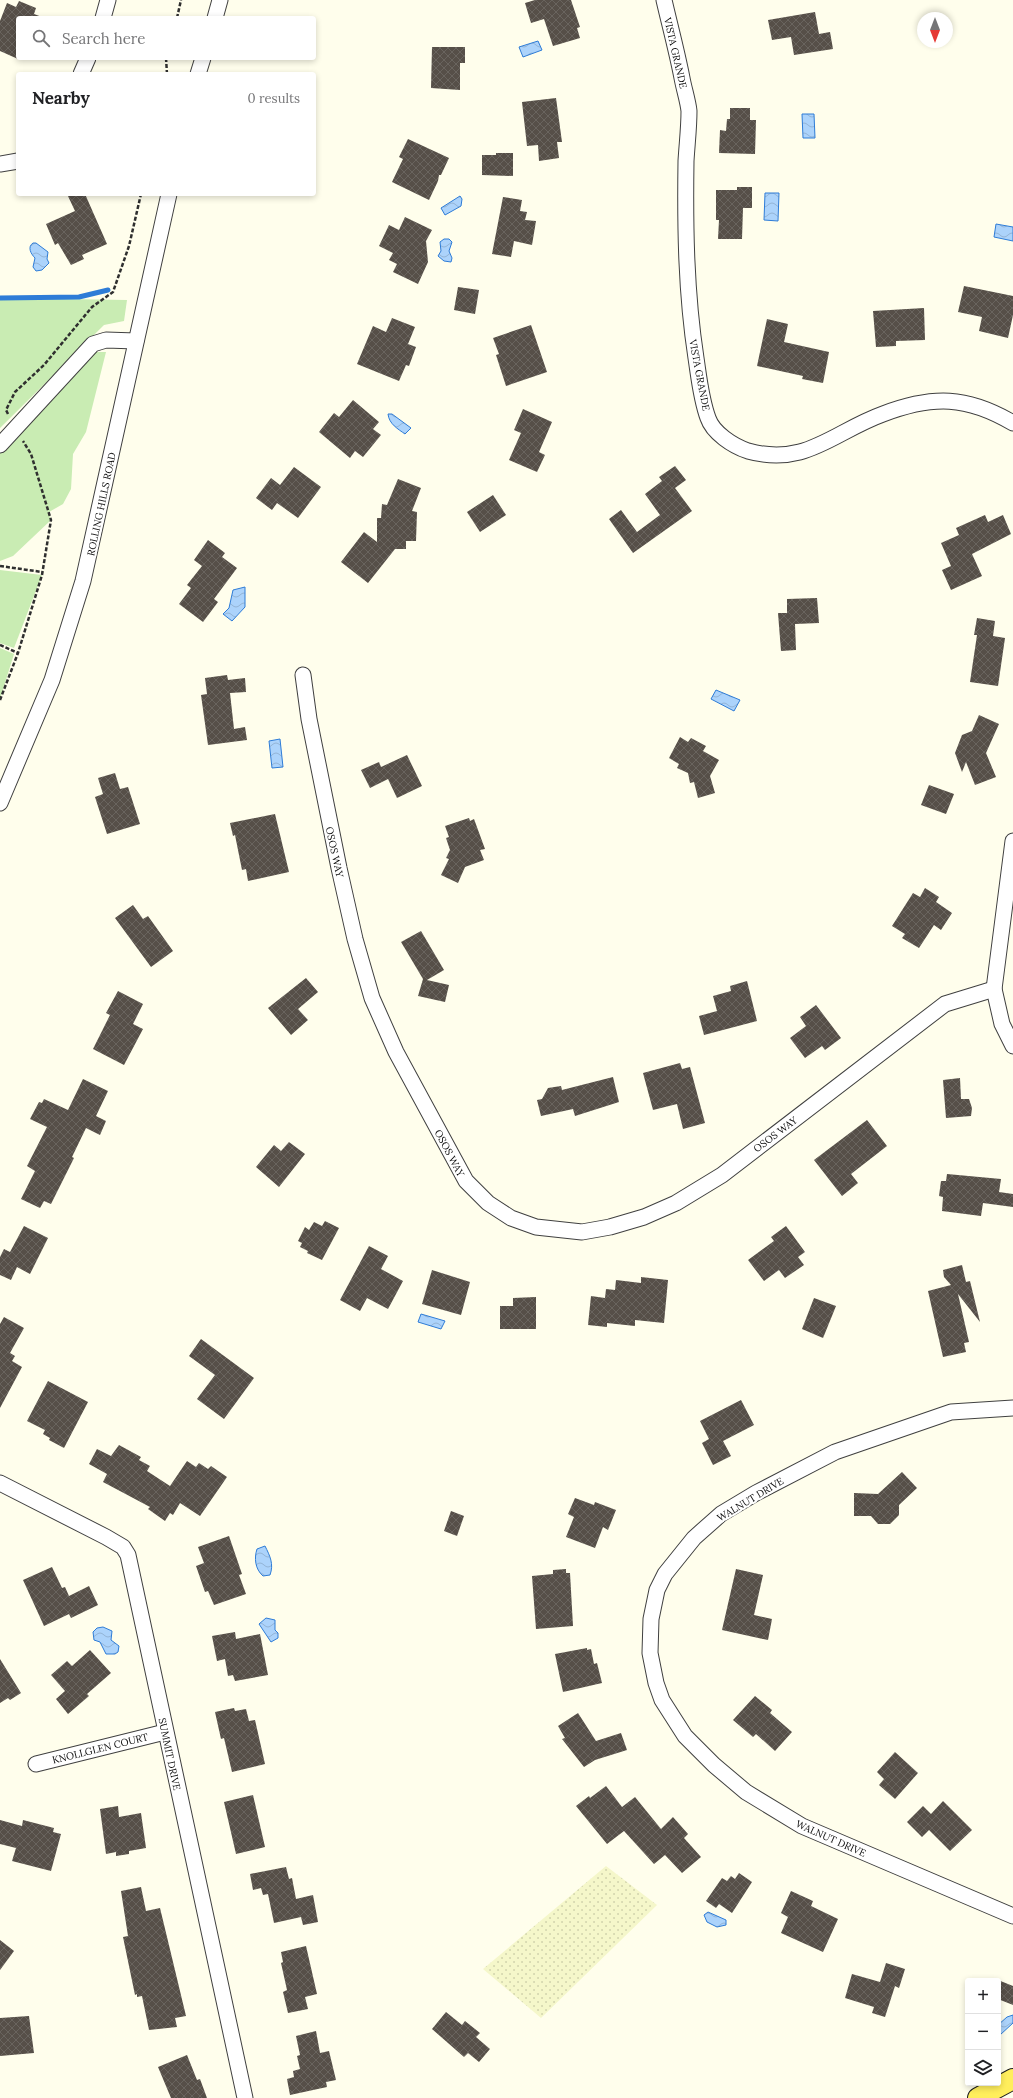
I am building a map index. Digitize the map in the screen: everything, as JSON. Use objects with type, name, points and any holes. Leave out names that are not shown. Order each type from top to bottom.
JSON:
[{"type":"main road","points":[[978,2098],[1013,2079]]},
{"type":"street","points":[[103,16],[108,0]]},
{"type":"street","points":[[216,16],[220,0]]},
{"type":"street","name":"VISTA GRANDE","points":[[664,0],[689,110],[686,160],[686,249],[690,319],[699,382],[708,420],[720,435],[740,448],[763,455],[793,455],[830,441],[882,414],[937,399],[970,403],[991,410],[1013,423]]},
{"type":"street","points":[[82,72],[87,60]]},
{"type":"street","points":[[199,72],[202,60]]},
{"type":"street","points":[[0,164],[16,161]]},
{"type":"street","name":"ROLLING HILLS ROAD","points":[[0,803],[52,680],[81,589],[169,196]]},
{"type":"street","points":[[0,445],[93,344],[106,340],[136,341]]},
{"type":"street","name":"OSOS WAY","points":[[303,675],[309,719],[338,868],[355,939],[372,998],[396,1052],[466,1181],[488,1203],[512,1218],[536,1227],[582,1232],[610,1227],[644,1217],[676,1203],[722,1175],[945,1004],[994,989]]},
{"type":"street","points":[[1013,841],[994,989],[1002,1024],[1013,1046]]},
{"type":"street","name":"WALNUT DRIVE","points":[[1013,1408],[951,1412],[835,1452],[756,1493],[721,1514],[694,1538],[665,1574],[657,1590],[651,1619],[650,1653],[656,1683],[662,1700],[685,1736],[714,1765],[746,1792],[802,1826],[1013,1916]]},
{"type":"street","name":"SUMMIT DRIVE","points":[[0,1483],[123,1547],[128,1556],[245,2098]]},
{"type":"street","name":"KNOLLGLEN COURT","points":[[36,1764],[165,1732]]},
{"type":"path","points":[[177,16],[181,0]]},
{"type":"path","points":[[166,60],[166,72]]},
{"type":"path","points":[[0,700],[18,653],[42,572],[52,520],[31,454],[15,429],[6,410],[15,392],[44,365],[92,307],[113,292],[129,246],[141,196]]},
{"type":"path","points":[[0,566],[42,572]]},
{"type":"path","points":[[0,645],[18,653]]},
{"type":"green space","points":[[0,298],[127,300],[124,321],[104,325],[0,428]]},
{"type":"green space","points":[[93,352],[106,352],[86,432],[73,454],[71,489],[63,504],[49,512],[51,520],[13,556],[0,561],[0,447]]},
{"type":"green space","points":[[0,570],[42,575],[14,648],[0,643]]},
{"type":"green space","points":[[0,648],[14,654],[0,699]]},
{"type":"green space","points":[[606,1866],[657,1905],[541,2018],[483,1969]]},
{"type":"water","points":[[538,41],[542,50],[523,57],[519,47]]},
{"type":"water","points":[[802,114],[814,114],[815,138],[803,138]]},
{"type":"water","points":[[765,193],[779,193],[778,221],[764,220]]},
{"type":"water","points":[[460,196],[462,199],[461,206],[445,215],[441,208]]},
{"type":"water","points":[[996,224],[1013,227],[1013,241],[994,237]]},
{"type":"water","points":[[444,239],[449,239],[452,242],[449,251],[452,258],[451,262],[444,261],[438,256],[441,251],[440,242]]},
{"type":"water","points":[[33,243],[36,243],[48,252],[47,259],[49,263],[42,270],[36,271],[33,267],[35,258],[31,253],[30,246]]},
{"type":"water","points":[[388,414],[392,414],[411,428],[405,434],[390,421]]},
{"type":"water","points":[[245,587],[245,607],[232,621],[223,614],[229,608],[233,590]]},
{"type":"water","points":[[716,690],[740,700],[734,711],[711,699]]},
{"type":"water","points":[[280,739],[283,767],[272,768],[269,741]]},
{"type":"water","points":[[421,1314],[445,1321],[441,1329],[418,1322]]},
{"type":"water","points":[[265,1546],[270,1557],[272,1567],[270,1575],[263,1576],[258,1570],[256,1556],[257,1549]]},
{"type":"water","points":[[266,1618],[275,1620],[275,1630],[278,1633],[278,1638],[271,1642],[259,1624]]},
{"type":"water","points":[[103,1627],[112,1631],[111,1640],[119,1646],[118,1652],[115,1654],[106,1654],[100,1642],[94,1640],[93,1632],[97,1628]]},
{"type":"water","points":[[708,1912],[726,1920],[726,1925],[717,1927],[707,1922],[704,1915]]},
{"type":"water","points":[[1013,2015],[1013,2023],[1001,2034],[1001,2022],[1007,2017]]},
{"type":"building","points":[[535,0],[571,0],[580,27],[577,28],[580,38],[553,46],[544,19],[531,23],[525,3]]},
{"type":"building","points":[[19,1],[36,8],[34,14],[39,16],[16,16],[16,58],[0,51],[0,21],[7,3],[16,7]]},
{"type":"building","points":[[815,12],[819,34],[830,32],[833,49],[794,55],[791,37],[772,40],[768,20]]},
{"type":"building","points":[[432,47],[465,47],[465,63],[460,63],[460,90],[431,88]]},
{"type":"building","points":[[556,98],[562,142],[557,142],[559,158],[539,161],[538,145],[527,146],[522,102]]},
{"type":"building","points":[[730,108],[750,108],[750,120],[756,120],[755,154],[719,153],[720,130],[726,131],[727,119],[730,119]]},
{"type":"building","points":[[408,139],[449,158],[441,175],[439,175],[438,181],[429,200],[392,182],[403,159],[399,157]]},
{"type":"building","points":[[496,153],[513,153],[513,176],[482,175],[482,155],[496,155]]},
{"type":"building","points":[[737,187],[752,187],[752,208],[743,208],[742,239],[718,239],[719,220],[716,220],[716,190],[737,190]]},
{"type":"building","points":[[68,196],[86,196],[107,244],[82,255],[84,259],[71,265],[58,243],[55,245],[46,224],[75,211]]},
{"type":"building","points":[[503,197],[522,200],[520,211],[527,212],[525,220],[536,221],[532,245],[514,241],[511,257],[492,254]]},
{"type":"building","points":[[405,217],[432,230],[426,241],[428,262],[418,284],[393,272],[397,264],[389,260],[393,253],[379,246],[389,225],[399,230]]},
{"type":"building","points":[[964,286],[1013,296],[1013,315],[1008,338],[979,331],[982,317],[958,312]]},
{"type":"building","points":[[458,287],[479,290],[475,314],[454,310]]},
{"type":"building","points":[[924,308],[925,340],[896,341],[896,346],[876,347],[873,311]]},
{"type":"building","points":[[392,318],[415,327],[408,344],[416,347],[409,366],[406,365],[399,381],[357,364],[373,326],[386,332]]},
{"type":"building","points":[[767,319],[788,324],[784,342],[829,352],[823,383],[802,379],[803,376],[757,366]]},
{"type":"building","points":[[531,325],[547,372],[506,386],[496,355],[499,354],[493,338]]},
{"type":"building","points":[[353,400],[379,422],[373,429],[381,435],[363,457],[355,451],[350,458],[319,432],[334,413],[339,417]]},
{"type":"building","points":[[523,409],[552,422],[539,452],[545,455],[537,472],[509,460],[521,433],[514,430]]},
{"type":"building","points":[[675,466],[686,480],[675,488],[692,511],[633,553],[609,519],[621,510],[637,532],[660,515],[645,494],[662,481],[659,477]]},
{"type":"building","points":[[294,467],[321,487],[298,518],[277,503],[272,510],[256,498],[271,478],[280,485]]},
{"type":"building","points":[[398,479],[421,488],[412,511],[417,512],[416,541],[406,541],[406,549],[395,549],[368,583],[341,562],[364,532],[377,542],[377,518],[381,518],[382,504],[387,505]]},
{"type":"building","points":[[493,495],[506,515],[480,532],[467,512]]},
{"type":"building","points":[[985,515],[988,522],[1003,515],[1011,534],[972,554],[982,576],[951,590],[942,570],[951,566],[941,543],[959,535],[956,528]]},
{"type":"building","points":[[208,540],[225,553],[222,557],[237,568],[214,599],[218,602],[203,622],[179,604],[191,588],[187,585],[202,566],[194,560]]},
{"type":"building","points":[[817,598],[819,623],[795,624],[796,650],[781,651],[778,613],[787,613],[787,599]]},
{"type":"building","points":[[977,618],[995,621],[993,636],[1005,638],[998,686],[970,682],[977,635],[974,635]]},
{"type":"building","points":[[227,675],[228,680],[245,678],[246,692],[230,693],[234,729],[245,727],[247,740],[208,745],[201,695],[207,694],[205,678]]},
{"type":"building","points":[[979,715],[999,724],[986,753],[996,777],[975,785],[966,762],[962,772],[955,753],[962,735],[972,731]]},
{"type":"building","points":[[680,737],[688,742],[691,738],[706,746],[703,751],[719,760],[710,776],[715,793],[698,798],[694,782],[690,783],[688,773],[677,768],[679,764],[669,758]]},
{"type":"building","points":[[407,755],[422,786],[397,798],[388,779],[370,788],[361,770],[379,762],[381,767]]},
{"type":"building","points":[[115,773],[120,789],[128,787],[140,824],[107,834],[95,797],[103,794],[98,778]]},
{"type":"building","points":[[929,785],[954,794],[946,814],[921,805]]},
{"type":"building","points":[[275,814],[289,872],[248,881],[246,869],[242,870],[235,835],[233,836],[230,823]]},
{"type":"building","points":[[469,818],[470,821],[474,819],[485,849],[480,850],[484,860],[465,867],[458,883],[441,875],[449,859],[446,858],[450,850],[446,838],[449,837],[445,826]]},
{"type":"building","points":[[925,888],[939,897],[936,902],[952,913],[941,930],[934,925],[919,948],[902,938],[905,934],[892,926],[913,893],[920,897]]},
{"type":"building","points":[[133,905],[143,919],[148,916],[173,951],[151,967],[115,918]]},
{"type":"building","points":[[421,931],[444,970],[427,980],[449,985],[445,1002],[418,996],[423,979],[401,942]]},
{"type":"building","points":[[306,978],[318,992],[298,1009],[308,1020],[291,1035],[268,1008]]},
{"type":"building","points":[[747,981],[757,1021],[704,1035],[699,1016],[717,1011],[713,996],[731,991],[730,986]]},
{"type":"building","points":[[118,991],[143,1004],[133,1024],[143,1029],[124,1065],[93,1049],[110,1015],[106,1013]]},
{"type":"building","points":[[816,1005],[841,1038],[825,1050],[822,1046],[805,1058],[790,1038],[806,1026],[800,1017]]},
{"type":"building","points":[[680,1063],[682,1069],[690,1067],[705,1123],[683,1129],[677,1104],[653,1110],[643,1073]]},
{"type":"building","points":[[613,1077],[619,1102],[575,1116],[573,1109],[541,1116],[537,1100],[542,1099],[548,1088],[561,1086],[562,1090]]},
{"type":"building","points":[[960,1078],[961,1099],[969,1099],[972,1108],[971,1116],[946,1118],[943,1080]]},
{"type":"building","points":[[83,1079],[108,1091],[96,1116],[106,1121],[100,1135],[86,1128],[72,1157],[74,1158],[51,1204],[44,1201],[40,1208],[21,1199],[35,1171],[27,1166],[47,1127],[30,1119],[39,1102],[42,1103],[44,1099],[68,1110]]},
{"type":"building","points":[[867,1120],[887,1146],[851,1174],[858,1183],[842,1196],[814,1160]]},
{"type":"building","points":[[289,1142],[305,1154],[279,1187],[256,1167],[274,1145],[281,1151]]},
{"type":"building","points":[[947,1174],[1001,1179],[999,1192],[1013,1194],[1013,1207],[983,1203],[981,1216],[942,1211],[943,1197],[939,1196],[941,1181],[946,1181]]},
{"type":"building","points":[[325,1221],[339,1228],[322,1260],[307,1253],[308,1251],[300,1247],[302,1243],[298,1241],[305,1227],[309,1230],[314,1222],[322,1226]]},
{"type":"building","points":[[24,1226],[48,1238],[30,1274],[17,1267],[11,1280],[0,1275],[0,1257],[4,1249],[10,1252]]},
{"type":"building","points":[[786,1226],[805,1252],[798,1257],[804,1265],[785,1278],[779,1270],[764,1281],[748,1260],[774,1241],[771,1237]]},
{"type":"building","points":[[369,1246],[388,1256],[381,1269],[403,1281],[388,1309],[367,1298],[360,1311],[340,1300]]},
{"type":"building","points":[[962,1265],[966,1282],[970,1281],[980,1322],[958,1294],[969,1342],[964,1343],[966,1352],[943,1357],[928,1291],[951,1285],[944,1277],[943,1270]]},
{"type":"building","points":[[432,1270],[470,1282],[461,1315],[422,1304]]},
{"type":"building","points":[[641,1277],[668,1280],[664,1323],[635,1320],[635,1326],[607,1323],[607,1327],[588,1325],[591,1296],[605,1298],[606,1289],[615,1290],[616,1280],[641,1283]]},
{"type":"building","points":[[536,1297],[536,1329],[500,1329],[500,1306],[513,1306],[513,1298]]},
{"type":"building","points":[[814,1298],[836,1306],[823,1338],[802,1329]]},
{"type":"building","points":[[4,1317],[24,1328],[10,1353],[15,1356],[12,1361],[22,1367],[0,1408],[0,1324]]},
{"type":"building","points":[[201,1339],[254,1378],[224,1419],[197,1399],[215,1375],[189,1356]]},
{"type":"building","points":[[48,1381],[88,1402],[64,1448],[49,1440],[50,1438],[43,1434],[45,1430],[27,1421]]},
{"type":"building","points":[[741,1400],[754,1425],[723,1441],[731,1456],[713,1465],[702,1443],[709,1439],[700,1421]]},
{"type":"building","points":[[119,1445],[141,1457],[139,1460],[150,1466],[147,1471],[170,1486],[187,1461],[196,1467],[199,1463],[208,1469],[211,1466],[227,1477],[200,1516],[180,1503],[173,1515],[170,1513],[165,1521],[148,1509],[150,1507],[103,1482],[107,1474],[89,1464],[97,1449],[111,1456]]},
{"type":"building","points":[[902,1472],[917,1488],[899,1505],[899,1515],[890,1524],[878,1524],[871,1516],[854,1516],[854,1493],[878,1494]]},
{"type":"building","points":[[575,1498],[594,1505],[595,1502],[616,1510],[608,1530],[603,1527],[595,1548],[566,1537],[574,1517],[568,1514]]},
{"type":"building","points":[[451,1511],[464,1516],[457,1536],[444,1531]]},
{"type":"building","points":[[229,1536],[242,1574],[239,1575],[246,1594],[214,1605],[208,1591],[205,1592],[196,1566],[204,1563],[198,1547]]},
{"type":"building","points":[[52,1567],[62,1588],[65,1587],[69,1596],[89,1586],[98,1605],[71,1618],[69,1614],[44,1626],[23,1580]]},
{"type":"building","points":[[566,1569],[566,1573],[570,1573],[573,1626],[536,1629],[532,1576],[553,1574],[553,1570]]},
{"type":"building","points":[[736,1569],[763,1575],[754,1615],[772,1619],[768,1640],[722,1630]]},
{"type":"building","points":[[235,1632],[236,1639],[260,1634],[268,1675],[235,1681],[233,1675],[228,1676],[225,1659],[217,1661],[212,1636]]},
{"type":"building","points":[[587,1648],[587,1650],[591,1649],[594,1664],[597,1663],[602,1683],[563,1692],[555,1654]]},
{"type":"building","points":[[90,1650],[111,1673],[87,1694],[89,1696],[68,1714],[56,1699],[65,1691],[51,1675],[67,1661],[72,1666]]},
{"type":"building","points":[[0,1659],[21,1693],[10,1700],[8,1698],[0,1703]]},
{"type":"building","points":[[755,1696],[772,1710],[770,1713],[792,1732],[775,1751],[756,1734],[753,1737],[733,1720]]},
{"type":"building","points":[[234,1708],[235,1711],[246,1709],[249,1721],[255,1720],[265,1764],[232,1772],[224,1738],[221,1739],[215,1712]]},
{"type":"building","points":[[578,1713],[596,1741],[621,1733],[627,1750],[595,1760],[584,1767],[562,1739],[565,1738],[558,1726]]},
{"type":"building","points":[[895,1752],[918,1773],[895,1799],[879,1785],[884,1779],[877,1772]]},
{"type":"building","points":[[606,1786],[622,1807],[635,1797],[661,1829],[673,1817],[688,1834],[684,1838],[701,1857],[682,1873],[665,1855],[654,1864],[624,1831],[607,1844],[576,1806]]},
{"type":"building","points":[[253,1795],[265,1847],[236,1854],[224,1802]]},
{"type":"building","points":[[943,1801],[972,1830],[950,1851],[929,1830],[922,1837],[907,1822],[923,1806],[931,1814]]},
{"type":"building","points":[[118,1806],[119,1817],[141,1813],[146,1848],[129,1851],[129,1854],[116,1856],[116,1852],[106,1854],[100,1809]]},
{"type":"building","points":[[0,1820],[22,1826],[23,1820],[54,1828],[53,1832],[61,1834],[51,1871],[12,1861],[16,1848],[0,1844]]},
{"type":"building","points":[[286,1867],[289,1879],[292,1878],[296,1899],[313,1895],[318,1922],[303,1925],[301,1917],[274,1923],[268,1894],[263,1895],[261,1888],[253,1890],[250,1874]]},
{"type":"building","points":[[739,1873],[752,1882],[732,1913],[719,1904],[716,1908],[706,1901],[722,1878],[727,1881],[731,1876],[735,1879]]},
{"type":"building","points":[[141,1887],[146,1911],[160,1908],[186,2016],[175,2018],[177,2027],[149,2030],[142,1996],[137,1997],[137,1994],[135,1995],[123,1937],[128,1936],[121,1891]]},
{"type":"building","points":[[791,1891],[813,1901],[811,1906],[838,1919],[823,1952],[781,1933],[788,1917],[781,1913]]},
{"type":"building","points":[[0,1940],[14,1951],[0,1970]]},
{"type":"building","points":[[306,1946],[317,1994],[305,1997],[308,2009],[288,2013],[283,1992],[287,1990],[281,1963],[283,1962],[281,1952]]},
{"type":"building","points":[[886,1963],[905,1969],[899,1988],[895,1986],[885,2017],[872,2013],[874,2007],[845,1998],[852,1974],[880,1982]]},
{"type":"building","points":[[1001,1981],[1013,1986],[1013,2005],[1001,2000]]},
{"type":"building","points":[[446,2012],[462,2025],[465,2021],[480,2033],[476,2037],[490,2049],[479,2062],[468,2053],[464,2057],[432,2029]]},
{"type":"building","points":[[29,2016],[34,2053],[0,2056],[0,2018]]},
{"type":"building","points":[[316,2031],[320,2053],[329,2051],[336,2080],[326,2082],[327,2087],[290,2095],[287,2079],[294,2077],[293,2071],[300,2069],[297,2056],[300,2055],[296,2036]]},
{"type":"building","points":[[187,2055],[197,2080],[200,2079],[207,2098],[171,2098],[158,2067]]},
{"type":"waterway","points":[[0,298],[79,297],[108,290]]}]
